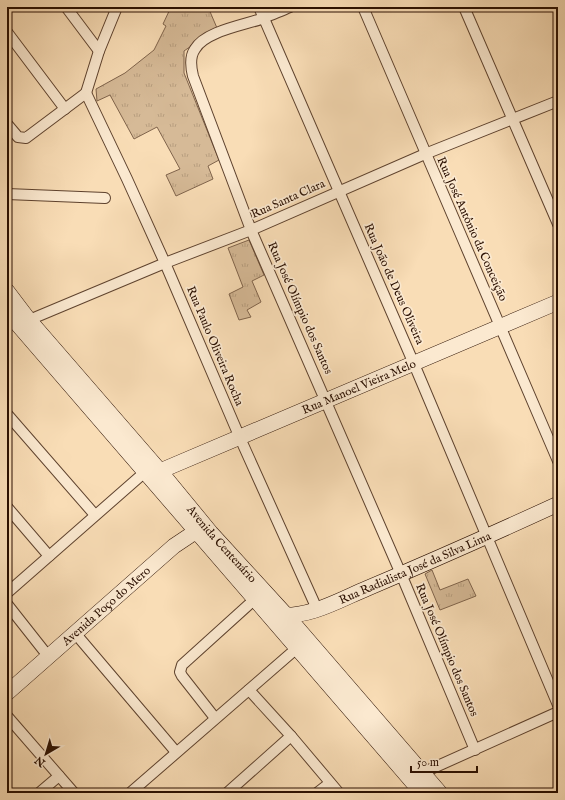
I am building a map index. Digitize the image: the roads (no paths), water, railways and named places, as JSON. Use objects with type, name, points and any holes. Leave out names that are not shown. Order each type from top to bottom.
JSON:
[{"type":"street","points":[[66,7],[99,51]]},
{"type":"street","points":[[7,124],[20,138],[26,138],[86,94],[99,51],[117,7]]},
{"type":"street","name":"Rua João de Deus Oliveira","points":[[259,7],[414,364],[558,705]]},
{"type":"street","points":[[264,18],[290,7]]},
{"type":"street","name":"Rua José Antônio da Conceição","points":[[363,7],[424,154],[501,326],[558,461]]},
{"type":"street","points":[[464,7],[558,224]]},
{"type":"street","name":"Rua José Olímpio dos Santos","points":[[264,18],[213,34],[204,40],[194,49],[192,63],[194,76],[251,230],[402,574],[475,750]]},
{"type":"street","points":[[7,32],[65,109]]},
{"type":"street","name":"Rua Paulo Oliveira Rocha","points":[[86,94],[127,178],[240,438],[317,609]]},
{"type":"street","name":"Rua Santa Clara","points":[[29,320],[165,263],[251,230],[424,154],[558,101]]},
{"type":"street","points":[[7,194],[105,198]]},
{"type":"street","name":"Avenida Centenário","points":[[7,291],[29,320],[160,471],[255,600],[418,792]]},
{"type":"street","name":"Rua Manoel Vieira Melo","points":[[160,471],[558,302]]},
{"type":"street","name":"Avenida Centenário","points":[[8,316],[145,472],[287,616],[440,793]]},
{"type":"street","points":[[7,414],[95,515]]},
{"type":"street","points":[[7,593],[145,472]]},
{"type":"street","name":"Rua Radialista José da Silva Lima","points":[[268,614],[287,616],[317,609],[402,574],[558,504]]},
{"type":"street","points":[[7,507],[49,556]]},
{"type":"street","name":"Avenida Poço do Mero","points":[[7,679],[29,666],[75,632],[174,546],[202,529]]},
{"type":"street","name":"Avenida Poço do Mero","points":[[46,652],[93,603],[183,530],[202,529]]},
{"type":"street","points":[[215,718],[182,676],[180,672],[182,665],[255,600]]},
{"type":"street","points":[[7,604],[46,652]]},
{"type":"street","points":[[75,632],[176,752]]},
{"type":"street","points":[[130,793],[297,648]]},
{"type":"street","name":"Avenida Poço do Mero","points":[[7,693],[29,666]]},
{"type":"street","points":[[249,690],[291,736],[339,793]]},
{"type":"street","points":[[422,773],[558,712]]},
{"type":"street","points":[[7,716],[74,793]]},
{"type":"street","points":[[227,793],[291,736]]},
{"type":"street","points":[[39,793],[59,776]]},
{"type":"street","points":[[317,793],[330,783]]}]
